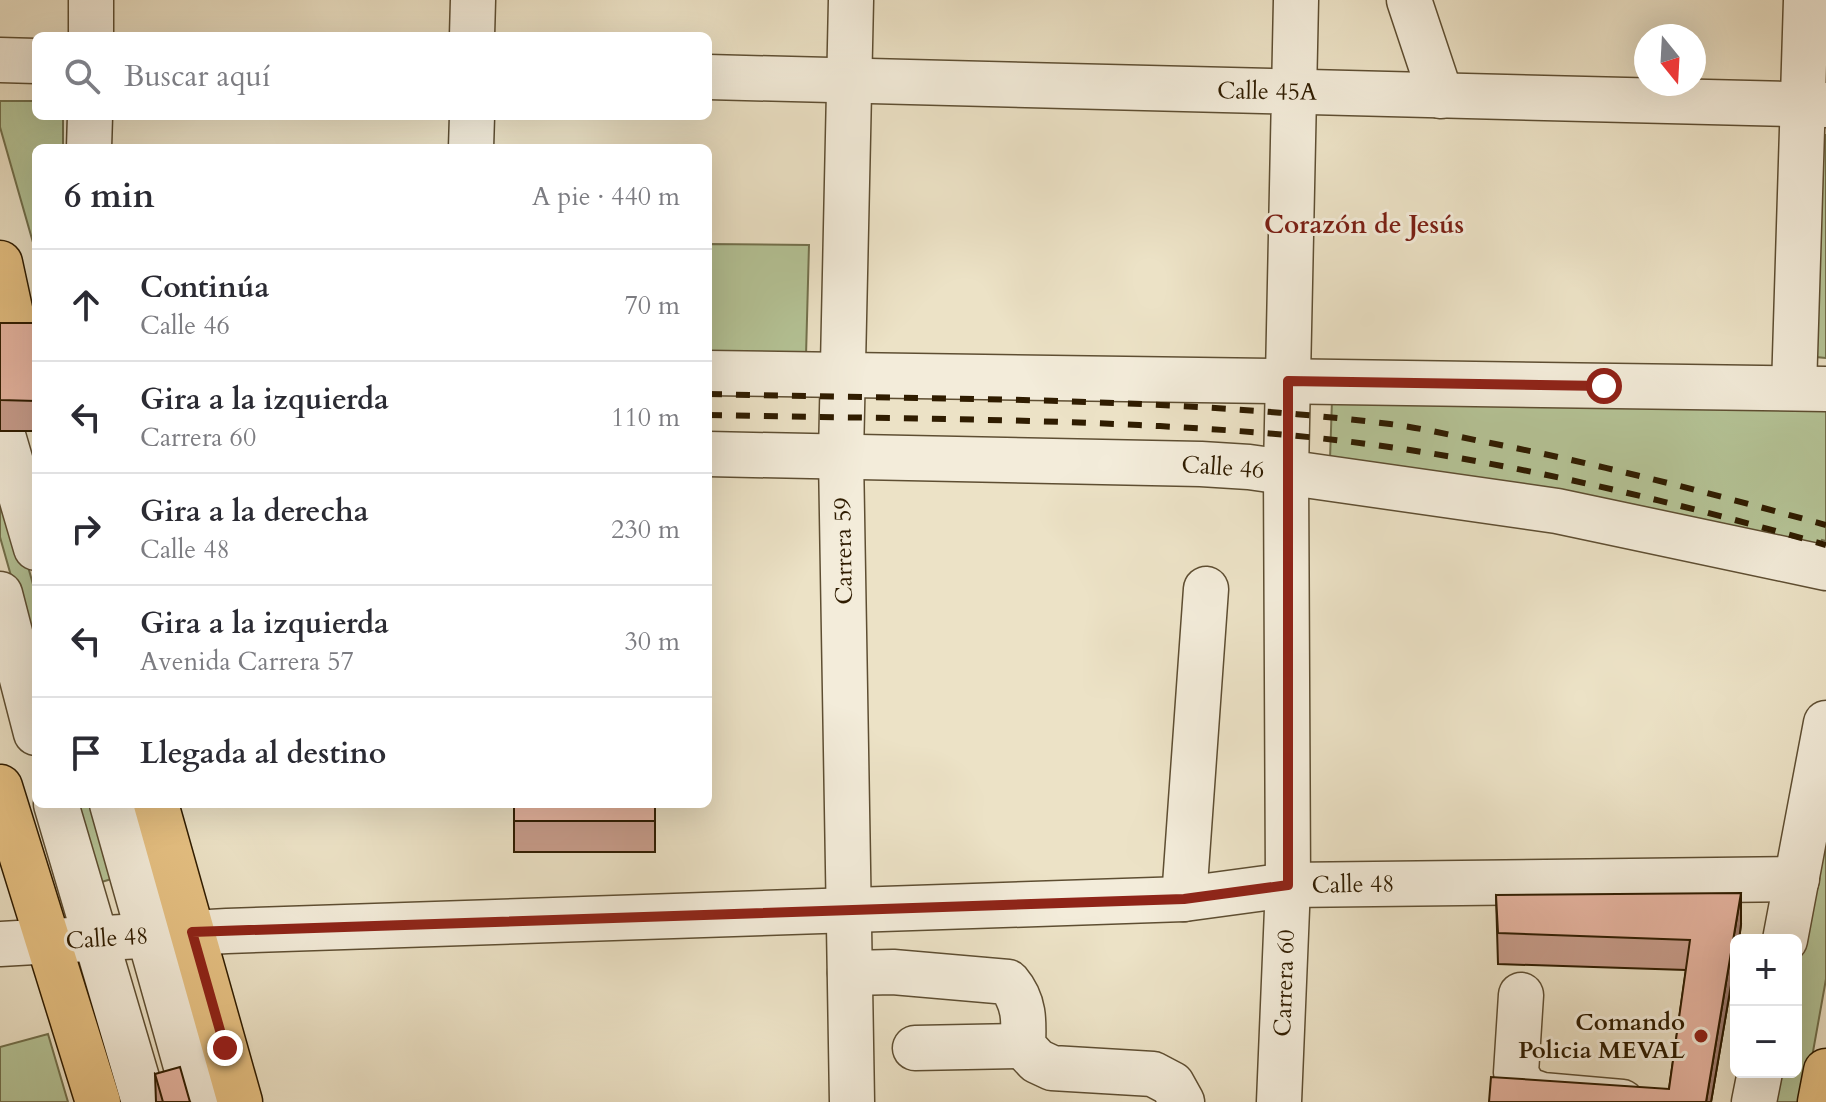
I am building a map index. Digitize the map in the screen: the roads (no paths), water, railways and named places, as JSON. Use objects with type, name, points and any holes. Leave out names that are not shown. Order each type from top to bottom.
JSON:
[{"type":"main road","points":[[0,263],[32,393]]},
{"type":"main road","points":[[0,302],[18,346]]},
{"type":"main road","points":[[0,787],[98,1102]]},
{"type":"main road","points":[[157,808],[240,1102]]},
{"type":"main road","points":[[1820,1102],[1826,1071]]},
{"type":"street","points":[[91,0],[91,32]]},
{"type":"street","points":[[472,32],[473,0]]},
{"type":"street","name":"Carrera 59","points":[[851,0],[841,456],[852,1102]]},
{"type":"street","name":"Carrera 60","points":[[1279,1102],[1288,885],[1286,471],[1296,0]]},
{"type":"street","points":[[1409,0],[1441,96]]},
{"type":"street","points":[[712,373],[1810,389],[1814,104],[1806,0]]},
{"type":"street","points":[[0,60],[32,61]]},
{"type":"street","name":"Calle 45A","points":[[712,77],[1814,104]]},
{"type":"street","points":[[89,144],[90,120]]},
{"type":"street","points":[[471,144],[472,120]]},
{"type":"street","points":[[0,425],[32,534]]},
{"type":"street","name":"Calle 46","points":[[712,454],[1201,464],[1286,471],[1557,511],[1826,568]]},
{"type":"street","points":[[1184,899],[1206,589]]},
{"type":"street","points":[[0,594],[32,718]]},
{"type":"street","points":[[1786,934],[1826,723]]},
{"type":"street","points":[[57,808],[144,1102]]},
{"type":"street","points":[[113,808],[196,1102]]},
{"type":"street","name":"Calle 48","points":[[0,944],[192,932],[1184,899],[1288,885],[1797,879]]},
{"type":"street","points":[[850,973],[893,972],[1008,982],[1018,994],[1024,1010],[1023,1046],[1037,1061],[1052,1068],[1153,1074],[1172,1084],[1182,1102]]},
{"type":"street","points":[[1521,995],[1516,1073],[1525,1089],[1542,1095],[1622,1102]]},
{"type":"street","points":[[915,1048],[1023,1046]]},
{"type":"street","points":[[1754,1102],[1759,1078]]},
{"type":"railway","points":[[712,394],[1135,404],[1220,408],[1390,424],[1614,470],[1826,525]]},
{"type":"railway","points":[[712,415],[1125,424],[1335,440],[1548,475],[1826,545]]},
{"type":"place","name":"Comando Policia MEVAL","points":[[1701,1036]]},
{"type":"district","name":"Corazón de Jesús","points":[[1364,224]]}]
